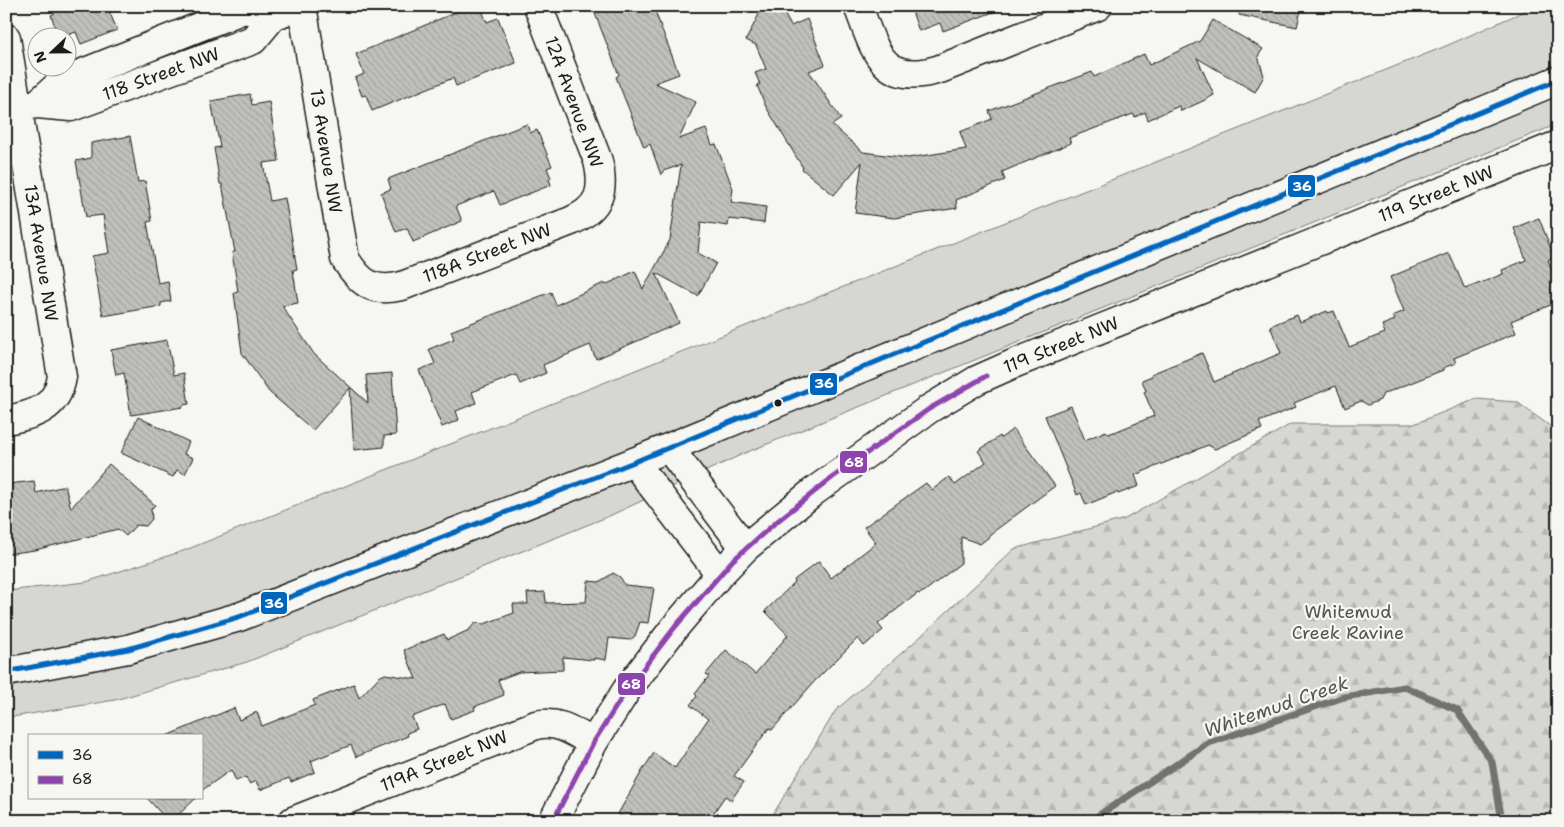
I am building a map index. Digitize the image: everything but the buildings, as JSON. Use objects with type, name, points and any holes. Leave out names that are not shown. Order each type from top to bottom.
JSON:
[{"type":"street","name":"118 Street NW","points":[[21,107],[71,108],[253,40],[273,16],[300,6]]},
{"type":"street","name":"13 Avenue NW","points":[[300,6],[342,249],[345,259],[352,269],[369,286]]},
{"type":"street","name":"12A Avenue NW","points":[[538,6],[598,161],[601,175],[598,200]]},
{"type":"street","points":[[858,6],[878,54],[884,62],[903,74],[925,73],[940,68],[1098,6]]},
{"type":"street","name":"13A Avenue NW","points":[[6,38],[21,107],[62,377],[60,388],[48,405],[31,415],[6,420]]},
{"type":"street","points":[[6,672],[128,649],[239,617],[669,448],[1558,80]]},
{"type":"street","name":"119 Street NW","points":[[553,821],[593,743],[626,691],[675,627],[720,574],[745,548],[813,492],[921,414],[954,393],[995,372],[1558,145]]},
{"type":"street","name":"118A Street NW","points":[[369,286],[388,290],[402,286],[576,219],[598,200]]},
{"type":"street","points":[[669,448],[745,548]]},
{"type":"street","points":[[634,462],[720,574]]},
{"type":"street","name":"119A Street NW","points":[[293,821],[536,725],[545,723],[562,725],[593,743]]},
{"type":"green space","points":[[1536,6],[1558,6],[1558,124],[745,453],[607,517],[247,662],[115,700],[6,718],[6,591],[86,582],[183,551],[1446,46]]},
{"type":"green space","name":"Whitemud Creek Ravine","points":[[1476,399],[1517,402],[1558,432],[1558,821],[769,821],[836,710],[919,638],[1014,549],[1125,519],[1291,424],[1414,424]]},
{"type":"waterway","name":"Whitemud Creek","points":[[1090,821],[1209,743],[1344,697],[1405,687],[1457,710],[1492,762],[1502,821]]},
{"type":"transit line","name":"36","points":[[6,672],[128,649],[239,617],[634,462],[1558,80]]},
{"type":"transit line","name":"68","points":[[553,821],[593,743],[626,691],[675,627],[732,561],[775,523],[833,477],[929,409],[986,376]]}]
